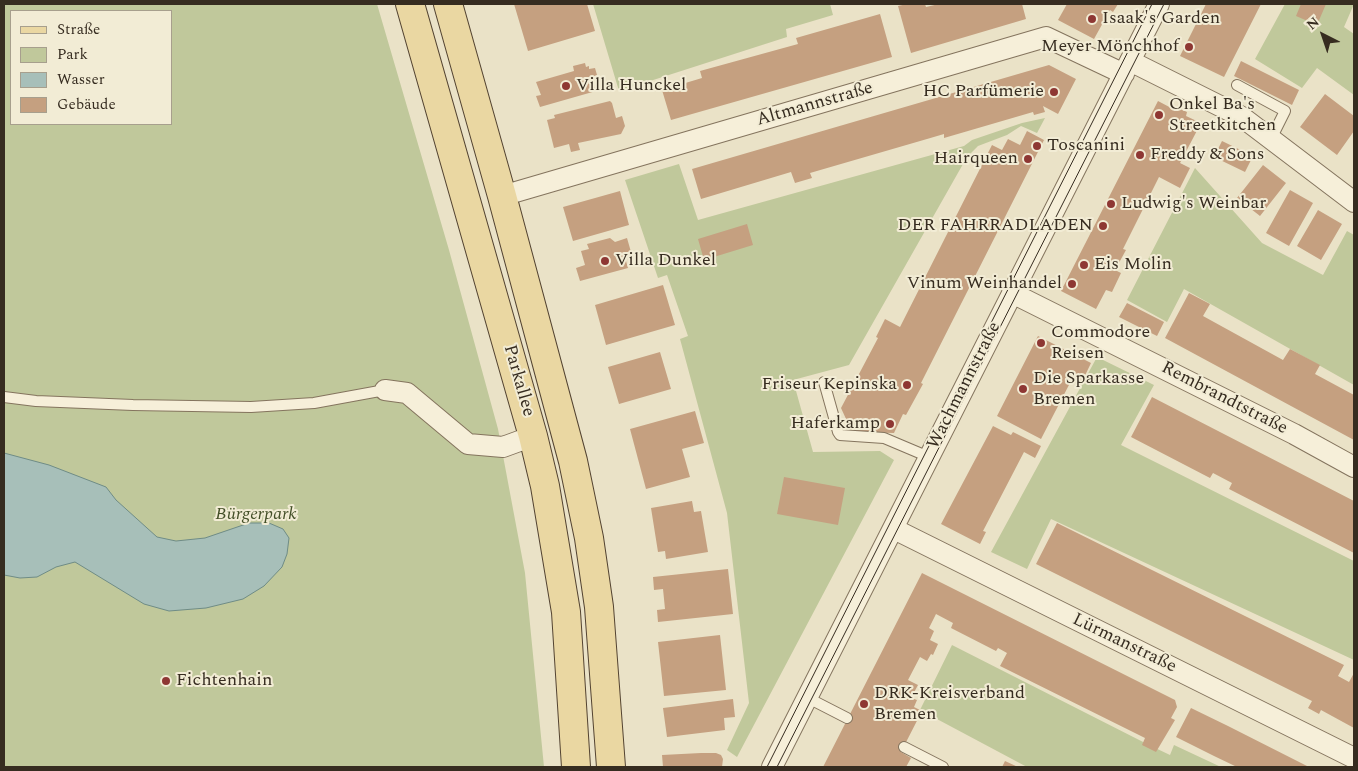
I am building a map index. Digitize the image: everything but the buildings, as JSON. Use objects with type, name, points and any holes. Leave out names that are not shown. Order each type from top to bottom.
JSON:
[{"type":"main road","name":"Parkallee","points":[[410,4],[534,436],[545,486],[566,612],[576,767]]},
{"type":"main road","name":"Parkallee","points":[[448,4],[573,461],[589,538],[599,607],[610,767]]},
{"type":"street","name":"Wachmannstraße","points":[[772,767],[1159,4]]},
{"type":"street","name":"Altmannstraße","points":[[502,196],[1046,37],[1127,68],[1242,117],[1354,202]]},
{"type":"street","name":"Rembrandtstraße","points":[[1012,293],[1294,434],[1354,467]]},
{"type":"street","points":[[385,390],[407,393],[468,444],[503,447],[534,436]]},
{"type":"street","name":"Lürmanstraße","points":[[894,529],[1354,758]]},
{"type":"lane","points":[[1237,85],[1285,111],[1271,139]]},
{"type":"lane","points":[[824,382],[840,435],[884,438],[930,457]]},
{"type":"lane","points":[[4,397],[36,401],[133,405],[251,407],[314,403],[385,390]]},
{"type":"lane","points":[[808,698],[847,718]]},
{"type":"lane","points":[[904,747],[943,767]]},
{"type":"green space","name":"Bürgerpark","points":[[4,4],[377,4],[449,250],[498,429],[525,573],[544,767],[4,767]]},
{"type":"green space","points":[[593,4],[830,4],[833,15],[786,29],[787,37],[619,91]]},
{"type":"green space","points":[[1285,4],[1354,4],[1344,27],[1354,34],[1354,95],[1317,68],[1302,88],[1255,59]]},
{"type":"green space","points":[[1045,118],[1037,133],[1021,126],[1007,135],[978,146],[967,157],[849,365],[793,380],[813,452],[880,451],[894,460],[737,757],[727,750],[749,703],[727,513],[680,339],[688,336],[667,275],[658,278],[625,180],[679,164],[698,220],[964,146],[972,140],[1022,123]]},
{"type":"green space","points":[[1195,168],[1262,243],[1323,275],[1347,231],[1354,235],[1354,385],[1184,289],[1167,322],[1127,300]]},
{"type":"green space","points":[[1097,357],[1154,385],[1121,445],[1354,561],[1354,660],[1051,519],[1027,569],[991,552]]},
{"type":"green space","points":[[952,645],[1170,755],[1174,745],[1221,767],[1027,767],[920,710]]},
{"type":"water","points":[[4,453],[49,465],[106,487],[116,500],[157,537],[176,541],[205,538],[249,523],[269,523],[283,529],[289,538],[287,554],[282,567],[264,586],[243,599],[206,608],[169,611],[144,604],[75,562],[56,567],[37,577],[20,578],[4,575]]},
{"type":"tram line","points":[[767,767],[1152,4]]},
{"type":"tram line","points":[[777,767],[1164,4]]},
{"type":"place","name":"Isaak's Garden","points":[[1092,19]]},
{"type":"place","name":"Meyer Mönchhof","points":[[1189,47]]},
{"type":"place","name":"Villa Hunckel","points":[[566,86]]},
{"type":"place","name":"HC Parfümerie","points":[[1054,92]]},
{"type":"place","name":"Onkel Ba's Streetkitchen","points":[[1159,115]]},
{"type":"place","name":"Toscanini","points":[[1037,146]]},
{"type":"place","name":"Freddy & Sons","points":[[1140,155]]},
{"type":"place","name":"Hairqueen","points":[[1028,159]]},
{"type":"place","name":"Ludwig's Weinbar","points":[[1111,204]]},
{"type":"place","name":"DER FAHRRADLADEN","points":[[1103,226]]},
{"type":"place","name":"Villa Dunkel","points":[[605,261]]},
{"type":"place","name":"Eis Molin","points":[[1084,265]]},
{"type":"place","name":"Vinum Weinhandel","points":[[1072,284]]},
{"type":"place","name":"Commodore Reisen","points":[[1041,343]]},
{"type":"place","name":"Friseur Kepinska","points":[[907,385]]},
{"type":"place","name":"Die Sparkasse Bremen","points":[[1023,389]]},
{"type":"place","name":"Haferkamp","points":[[890,424]]},
{"type":"place","name":"Fichtenhain","points":[[166,681]]},
{"type":"place","name":"DRK-Kreisverband Bremen","points":[[864,704]]}]
